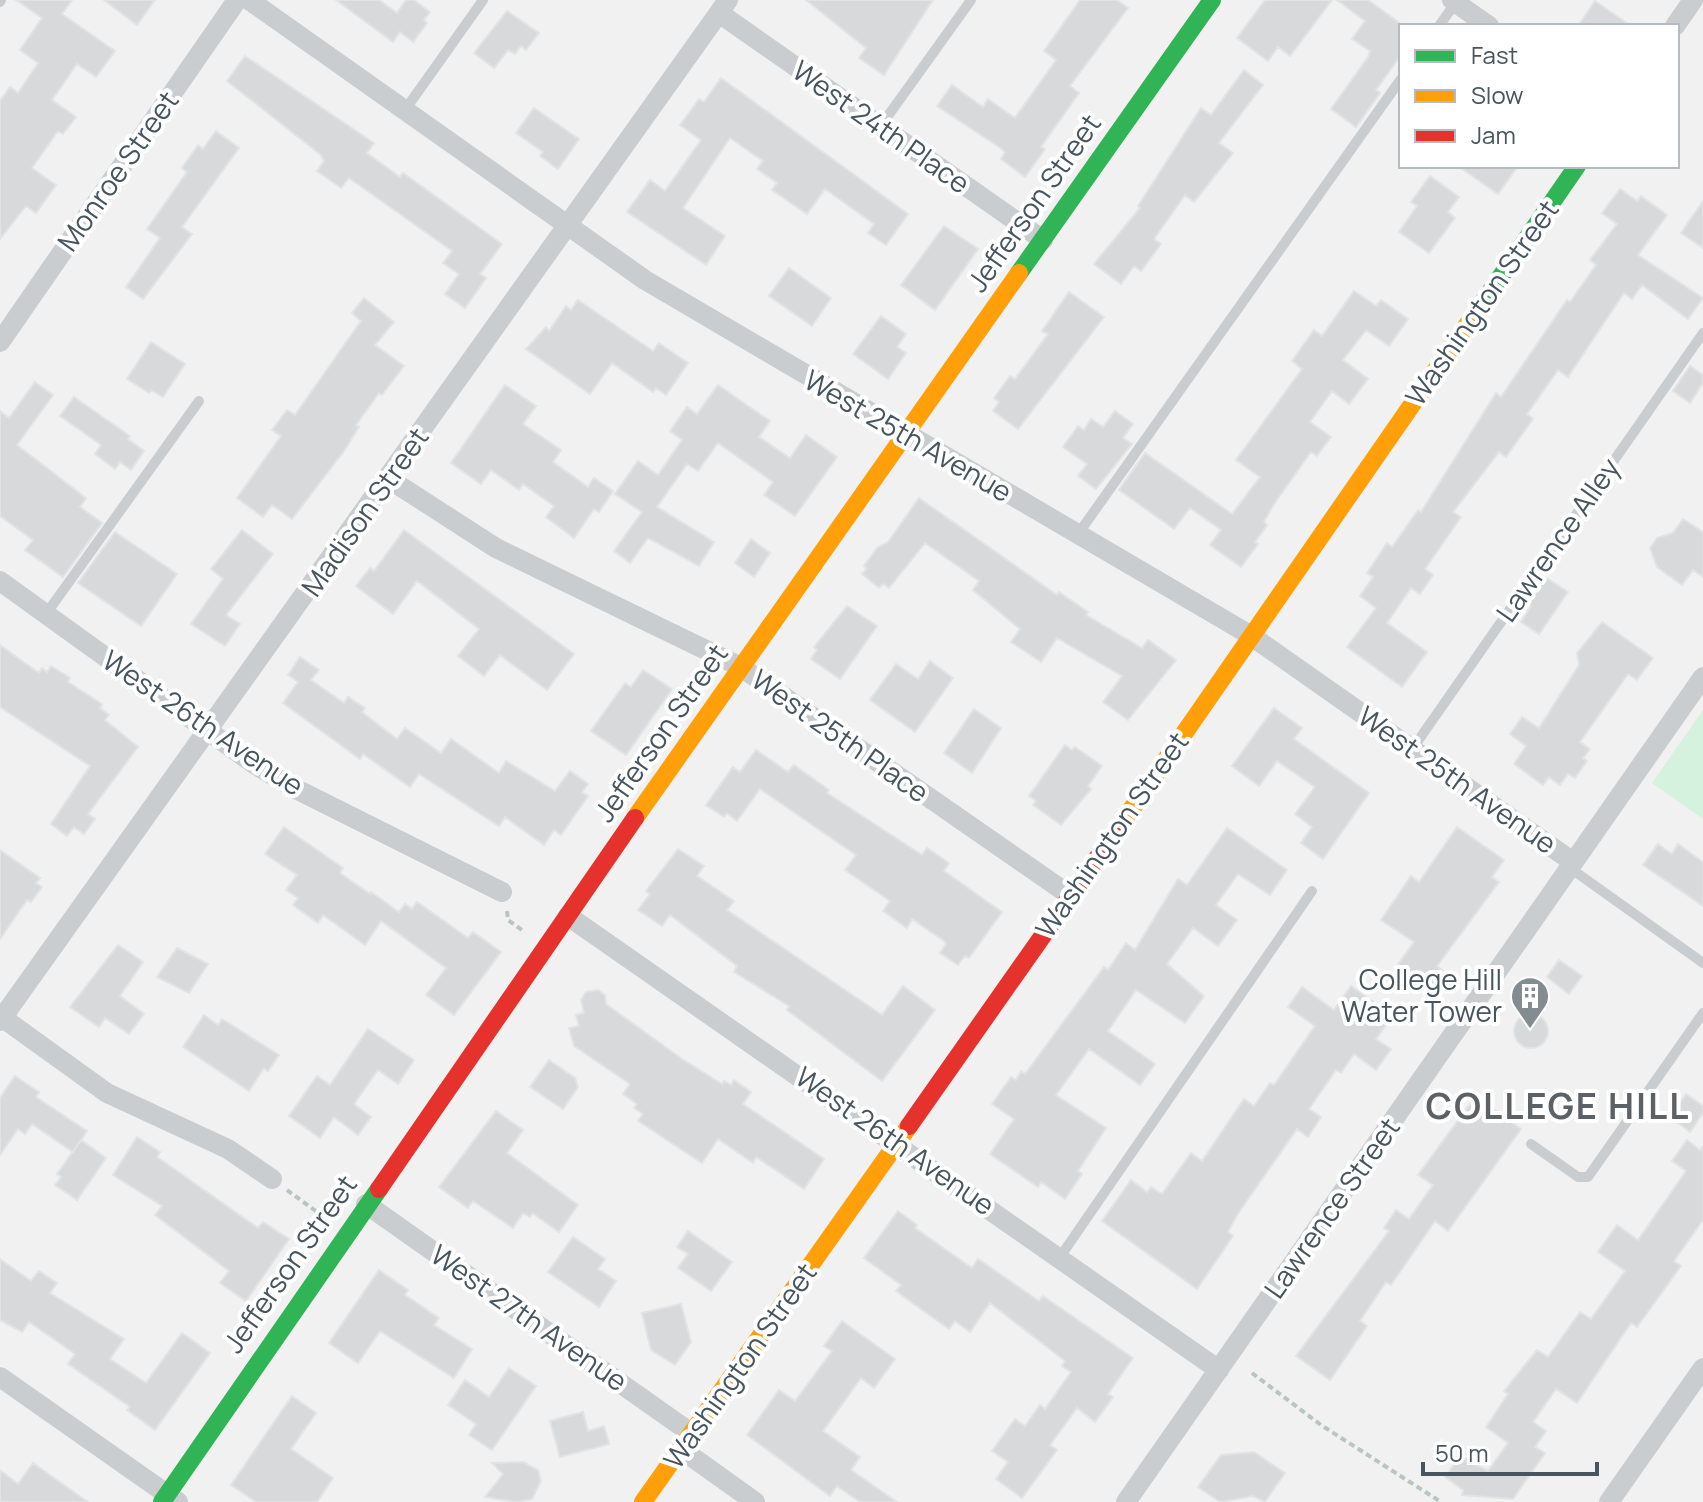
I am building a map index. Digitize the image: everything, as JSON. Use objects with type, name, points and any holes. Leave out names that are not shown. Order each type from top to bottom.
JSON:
[{"type":"street","name":"Monroe Street","points":[[0,342],[237,0]]},
{"type":"street","name":"West 25th Avenue","points":[[249,0],[645,280],[1250,635],[1413,748],[1572,865]]},
{"type":"street","name":"Jefferson Street","points":[[169,1499],[366,1204],[1212,0]]},
{"type":"street","points":[[1676,24],[1693,0]]},
{"type":"street","points":[[1455,1],[1486,24]]},
{"type":"street","name":"West 24th Place","points":[[723,7],[880,127],[1043,240]]},
{"type":"street","name":"Madison Street","points":[[1,1018],[389,479],[723,7]]},
{"type":"street","name":"Washington Street","points":[[643,1502],[1071,896],[1576,168]]},
{"type":"street","name":"West 25th Place","points":[[389,479],[496,548],[741,667],[1071,896]]},
{"type":"street","name":"West 26th Avenue","points":[[0,581],[209,731],[296,789],[502,892]]},
{"type":"street","name":"Lawrence Street","points":[[1126,1502],[1703,677]]},
{"type":"street","name":"West 26th Avenue","points":[[568,916],[897,1142],[1219,1370]]},
{"type":"street","points":[[1,1018],[107,1093],[219,1144],[272,1179]]},
{"type":"street","name":"West 27th Avenue","points":[[366,1204],[686,1441],[755,1502]]},
{"type":"street","points":[[1609,1502],[1703,1368]]},
{"type":"street","points":[[0,1377],[169,1499]]},
{"type":"lane","points":[[405,110],[483,0]]},
{"type":"lane","points":[[880,127],[971,0]]},
{"type":"lane","points":[[1440,24],[1455,1]]},
{"type":"lane","points":[[1078,535],[1399,82]]},
{"type":"lane","name":"Lawrence Alley","points":[[1413,748],[1703,333]]},
{"type":"lane","points":[[46,614],[199,401]]},
{"type":"lane","points":[[1572,865],[1703,963]]},
{"type":"lane","points":[[1060,1257],[1312,891]]},
{"type":"lane","points":[[1531,1144],[1578,1177],[1590,1175],[1703,1013]]},
{"type":"path","points":[[502,892],[510,899],[508,920],[546,947]]},
{"type":"path","points":[[272,1179],[346,1233]]},
{"type":"path","points":[[1252,1373],[1321,1425],[1441,1502]]},
{"type":"green space","points":[[1703,710],[1703,819],[1652,783]]},
{"type":"building","points":[[16,0],[72,0],[62,14],[115,51],[96,77],[77,64],[52,100],[76,117],[63,134],[58,131],[32,168],[56,185],[36,213],[26,206],[0,239],[0,101],[10,87],[18,93],[38,63],[20,50],[42,18]]},
{"type":"building","points":[[104,0],[155,0],[137,25]]},
{"type":"building","points":[[336,0],[379,0],[397,13],[406,0],[414,0],[430,12],[424,20],[427,23],[413,42],[400,32],[393,42]]},
{"type":"building","points":[[806,0],[933,0],[884,75],[859,58],[866,48]]},
{"type":"building","points":[[1080,0],[1117,0],[1128,8],[1070,86],[1079,93],[1041,147],[1045,149],[1025,177],[1001,159],[1005,152],[999,147],[937,106],[952,85],[983,107],[988,99],[1015,118],[1056,60],[1044,51]]},
{"type":"building","points":[[1265,0],[1332,0],[1290,56],[1278,47],[1268,61],[1237,38]]},
{"type":"building","points":[[1337,0],[1368,0],[1401,24],[1399,58],[1376,90],[1380,93],[1356,127],[1331,109],[1368,57],[1370,51],[1352,39],[1365,21]]},
{"type":"building","points":[[1595,1],[1628,24],[1579,24]]},
{"type":"building","points":[[507,11],[539,33],[526,50],[521,46],[515,54],[508,50],[494,68],[474,53]]},
{"type":"building","points":[[245,56],[374,143],[367,153],[400,177],[403,173],[502,244],[480,274],[486,278],[465,308],[445,294],[459,274],[443,263],[452,251],[349,178],[341,188],[317,171],[324,161],[321,155],[227,81]]},
{"type":"building","points":[[1244,70],[1263,85],[1219,143],[1233,153],[1194,202],[1185,195],[1154,239],[1161,244],[1141,271],[1134,266],[1121,284],[1094,264],[1140,208],[1138,206],[1201,108],[1211,115]]},
{"type":"building","points":[[721,78],[908,214],[886,245],[868,233],[874,224],[825,189],[807,214],[772,190],[777,183],[757,169],[763,161],[730,138],[683,208],[725,236],[706,265],[627,212],[650,180],[665,191],[701,140],[680,125],[699,99],[704,102]]},
{"type":"building","points":[[534,108],[579,139],[558,169],[540,156],[543,152],[516,133]]},
{"type":"building","points":[[216,131],[239,148],[182,227],[192,234],[143,299],[126,287],[160,238],[147,229],[187,172],[182,168],[198,145],[203,149]]},
{"type":"building","points":[[1461,168],[1517,168],[1498,194]]},
{"type":"building","points":[[1430,176],[1459,197],[1448,212],[1455,218],[1429,253],[1399,232],[1417,206],[1411,202]]},
{"type":"building","points":[[1620,189],[1637,201],[1641,196],[1667,215],[1638,255],[1703,298],[1688,319],[1642,285],[1632,299],[1624,293],[1568,377],[1558,370],[1527,414],[1533,419],[1506,457],[1499,452],[1453,512],[1461,517],[1425,569],[1433,575],[1420,594],[1411,588],[1387,623],[1427,652],[1402,687],[1347,647],[1376,608],[1360,596],[1373,577],[1367,573],[1387,543],[1392,547],[1418,510],[1421,512],[1496,393],[1501,397],[1567,300],[1570,302],[1596,265],[1590,260],[1617,224],[1602,213]]},
{"type":"building","points":[[1703,201],[1703,248],[1681,233]]},
{"type":"building","points":[[944,226],[978,249],[935,310],[901,285]]},
{"type":"building","points":[[789,268],[831,298],[812,326],[769,296]]},
{"type":"building","points":[[1354,291],[1376,306],[1381,300],[1408,319],[1389,346],[1366,330],[1343,360],[1368,379],[1349,404],[1332,391],[1310,422],[1331,437],[1317,456],[1311,452],[1274,504],[1264,522],[1267,525],[1255,542],[1258,544],[1241,567],[1210,545],[1221,530],[1190,508],[1174,529],[1119,490],[1145,453],[1232,514],[1260,477],[1236,460],[1302,369],[1292,361],[1314,330],[1322,336]]},
{"type":"building","points":[[1069,292],[1104,317],[1018,429],[993,411],[999,402],[994,398],[1010,376],[1015,379],[1048,334],[1042,331]]},
{"type":"building","points":[[364,298],[394,322],[375,345],[404,366],[382,395],[379,393],[356,425],[359,427],[344,451],[292,519],[272,505],[263,517],[237,498],[281,436],[272,430],[287,410],[295,415],[361,321],[352,313]]},
{"type":"building","points":[[578,300],[653,351],[659,343],[688,363],[666,395],[656,388],[653,392],[612,363],[590,394],[526,349],[546,327],[549,331],[566,306],[571,310]]},
{"type":"building","points":[[881,316],[906,334],[897,347],[906,353],[888,379],[853,354]]},
{"type":"building","points":[[151,342],[185,364],[163,397],[151,390],[149,393],[127,379]]},
{"type":"building","points":[[1690,366],[1703,375],[1703,383],[1690,403],[1673,391]]},
{"type":"building","points":[[35,382],[53,395],[17,445],[86,498],[80,507],[102,523],[63,577],[25,550],[33,540],[0,516],[0,411],[9,418]]},
{"type":"building","points":[[505,385],[536,406],[523,424],[561,450],[553,462],[588,487],[594,478],[613,491],[599,512],[594,509],[574,538],[546,517],[554,506],[523,484],[519,490],[491,470],[481,484],[451,463]]},
{"type":"building","points":[[718,385],[770,421],[759,437],[790,458],[806,435],[837,457],[795,516],[764,495],[773,482],[718,443],[698,471],[687,464],[657,507],[714,542],[699,566],[648,538],[630,563],[614,551],[642,512],[615,494],[638,461],[658,475],[682,440],[670,431],[687,407],[697,414]]},
{"type":"building","points":[[74,397],[130,436],[128,439],[144,451],[131,470],[120,462],[115,469],[95,454],[101,445],[60,416]]},
{"type":"building","points":[[1115,411],[1133,424],[1123,438],[1132,444],[1096,489],[1078,476],[1087,464],[1063,447],[1078,426],[1084,430],[1091,419],[1103,427]]},
{"type":"building","points":[[919,498],[1057,595],[1059,592],[1088,612],[1086,615],[1142,648],[1148,640],[1176,660],[1128,720],[1103,702],[1122,676],[1057,638],[1041,662],[1011,642],[1020,629],[973,590],[979,581],[925,543],[889,588],[883,584],[879,588],[862,574],[877,548],[888,542]]},
{"type":"building","points":[[1683,519],[1703,532],[1703,577],[1693,570],[1682,585],[1657,567],[1650,548],[1657,538],[1673,533]]},
{"type":"building","points":[[242,530],[273,554],[226,615],[240,624],[225,646],[191,624],[223,579],[211,569]]},
{"type":"building","points":[[404,530],[574,654],[547,690],[500,655],[484,676],[458,656],[479,629],[417,581],[393,614],[356,586],[370,568],[374,571]]},
{"type":"building","points":[[115,532],[177,574],[141,626],[78,583]]},
{"type":"building","points":[[751,539],[770,553],[754,577],[735,563]]},
{"type":"building","points":[[1545,577],[1568,592],[1539,634],[1521,622],[1531,606],[1527,603]]},
{"type":"building","points":[[847,606],[877,626],[840,679],[811,659],[817,650],[814,647]]},
{"type":"building","points":[[1602,622],[1653,658],[1637,680],[1628,674],[1580,742],[1590,749],[1583,758],[1587,761],[1575,778],[1568,774],[1560,785],[1549,777],[1543,785],[1514,764],[1526,746],[1510,734],[1522,717],[1539,728],[1579,665],[1577,653]]},
{"type":"building","points":[[0,645],[39,673],[42,668],[47,672],[51,666],[70,678],[68,682],[102,704],[100,708],[109,715],[105,720],[138,747],[88,814],[95,819],[84,834],[74,827],[67,836],[51,824],[90,766],[0,707]]},
{"type":"building","points":[[300,657],[319,670],[311,680],[344,703],[348,697],[365,708],[362,712],[397,739],[405,728],[441,753],[451,739],[499,773],[506,761],[555,791],[570,771],[588,784],[582,792],[588,796],[561,835],[554,830],[544,845],[505,817],[499,826],[419,774],[410,787],[363,754],[360,759],[283,703],[298,682],[288,675]]},
{"type":"building","points":[[930,661],[953,678],[915,732],[870,700],[896,664],[918,679]]},
{"type":"building","points":[[643,670],[672,689],[626,755],[591,731],[625,683],[631,687]]},
{"type":"building","points":[[1274,708],[1302,728],[1294,739],[1369,793],[1323,859],[1301,843],[1312,827],[1295,814],[1315,787],[1277,761],[1259,786],[1232,766]]},
{"type":"building","points":[[974,709],[1001,728],[972,773],[944,753]]},
{"type":"building","points":[[1065,745],[1072,750],[1075,747],[1102,766],[1088,786],[1091,789],[1061,825],[1033,805],[1036,801],[1029,796]]},
{"type":"building","points":[[756,750],[788,772],[794,765],[829,790],[827,793],[922,855],[927,848],[949,863],[944,871],[1002,912],[969,958],[965,956],[958,965],[940,953],[946,944],[944,941],[912,919],[907,928],[883,911],[890,901],[845,870],[856,855],[760,789],[737,821],[727,813],[724,817],[706,805],[733,767],[740,772]]},
{"type":"building","points":[[284,827],[343,868],[340,873],[399,912],[405,904],[412,909],[417,902],[468,938],[473,932],[501,952],[454,1015],[426,995],[446,968],[381,921],[365,945],[323,915],[318,923],[293,905],[298,898],[286,890],[297,875],[265,854]]},
{"type":"building","points":[[1457,827],[1504,860],[1492,877],[1499,882],[1437,966],[1443,971],[1430,989],[1420,982],[1416,987],[1394,970],[1414,942],[1381,920],[1411,876],[1419,882]]},
{"type":"building","points":[[1227,828],[1287,870],[1270,895],[1238,874],[1216,905],[1237,920],[1218,946],[1193,928],[1167,964],[1204,996],[1185,1023],[1136,990],[1108,1031],[1155,1064],[1140,1085],[1089,1049],[1056,1095],[1106,1128],[1078,1171],[1082,1174],[1065,1199],[1041,1182],[1038,1187],[990,1154],[1014,1119],[992,1104],[1011,1077],[1016,1080],[1021,1071],[1025,1074],[1104,967],[1108,970],[1126,943],[1135,950],[1178,879],[1187,885]]},
{"type":"building","points":[[1658,844],[1672,854],[1678,844],[1703,862],[1703,906],[1643,865]]},
{"type":"building","points":[[678,849],[704,866],[697,876],[734,901],[727,910],[882,1015],[903,986],[935,1010],[882,1081],[787,1010],[789,1006],[734,972],[737,966],[670,915],[662,926],[638,910],[650,894],[646,891]]},
{"type":"building","points":[[0,850],[40,878],[36,883],[42,887],[31,902],[27,900],[0,939]]},
{"type":"building","points":[[118,945],[143,962],[120,996],[144,1014],[129,1034],[105,1018],[99,1027],[70,1007]]},
{"type":"building","points":[[177,948],[208,964],[189,993],[157,977]]},
{"type":"building","points":[[1559,960],[1582,976],[1569,994],[1547,977]]},
{"type":"building","points":[[1351,986],[1393,1016],[1376,1039],[1391,1049],[1376,1070],[1354,1054],[1341,1073],[1336,1070],[1309,1109],[1321,1117],[1308,1137],[1297,1129],[1237,1215],[1228,1232],[1233,1236],[1197,1289],[1102,1221],[1131,1180],[1147,1192],[1151,1187],[1162,1194],[1191,1153],[1202,1161],[1244,1099],[1254,1106],[1270,1083],[1274,1085],[1315,1026],[1288,1007],[1302,987],[1334,1010]]},
{"type":"building","points":[[598,990],[605,995],[606,1004],[682,1059],[722,1084],[724,1081],[731,1085],[734,1080],[751,1092],[743,1104],[824,1159],[804,1189],[756,1157],[753,1163],[718,1139],[702,1163],[638,1121],[643,1114],[634,1108],[637,1104],[623,1094],[630,1084],[574,1046],[569,1028],[579,1026],[576,1015],[584,1013],[581,1000],[586,992]]},
{"type":"building","name":"College Hill Water Tower","points":[[1531,1014],[1543,1019],[1548,1031],[1543,1043],[1531,1048],[1519,1043],[1514,1031],[1519,1019]]},
{"type":"building","points":[[204,1015],[218,1025],[222,1019],[279,1055],[268,1071],[264,1068],[249,1091],[183,1047]]},
{"type":"building","points":[[368,1029],[414,1060],[398,1084],[378,1070],[354,1104],[371,1117],[358,1135],[334,1117],[320,1138],[289,1116],[317,1076],[330,1085]]},
{"type":"building","points":[[549,1060],[575,1078],[578,1087],[563,1109],[530,1087]]},
{"type":"building","points":[[15,1076],[39,1092],[36,1097],[87,1131],[73,1152],[32,1124],[25,1134],[18,1129],[0,1155],[0,1098]]},
{"type":"building","points":[[1686,1094],[1703,1106],[1703,1113],[1690,1132],[1670,1117]]},
{"type":"building","points":[[1476,1096],[1521,1129],[1448,1231],[1435,1221],[1391,1285],[1386,1282],[1360,1321],[1367,1326],[1330,1380],[1296,1356],[1389,1231],[1384,1228],[1396,1210],[1409,1219],[1433,1185],[1418,1175]]},
{"type":"building","points":[[496,1111],[523,1130],[507,1153],[578,1205],[559,1232],[532,1213],[530,1217],[523,1213],[513,1228],[473,1201],[468,1208],[439,1187]]},
{"type":"building","points":[[137,1137],[160,1152],[157,1157],[258,1228],[263,1222],[289,1239],[246,1301],[220,1283],[229,1271],[155,1215],[162,1206],[113,1175]]},
{"type":"building","points":[[81,1140],[106,1158],[77,1200],[55,1185],[61,1177],[57,1174]]},
{"type":"building","points":[[1687,1140],[1700,1150],[1703,1146],[1703,1220],[1674,1261],[1681,1266],[1637,1327],[1631,1323],[1577,1403],[1556,1389],[1533,1422],[1546,1431],[1535,1447],[1545,1453],[1513,1499],[1462,1495],[1463,1490],[1445,1477],[1460,1456],[1488,1471],[1508,1443],[1486,1427],[1508,1394],[1504,1391],[1537,1350],[1548,1357],[1580,1312],[1591,1319],[1625,1271],[1598,1252],[1617,1225],[1638,1240],[1686,1171],[1672,1161]]},
{"type":"building","points":[[898,1211],[917,1225],[915,1228],[972,1268],[978,1259],[1039,1301],[1043,1296],[1133,1358],[1108,1394],[1113,1397],[1095,1422],[1077,1408],[1050,1445],[1057,1450],[1022,1498],[996,1479],[1008,1462],[992,1451],[1015,1419],[1025,1426],[1040,1405],[1045,1409],[1071,1372],[1062,1366],[1065,1361],[990,1303],[970,1332],[955,1321],[949,1329],[896,1291],[901,1285],[864,1258]]},
{"type":"building","points":[[688,1231],[732,1262],[711,1291],[678,1268],[688,1254],[677,1247]]},
{"type":"building","points":[[573,1237],[605,1259],[598,1269],[616,1281],[599,1307],[548,1272]]},
{"type":"building","points":[[0,1259],[31,1281],[39,1271],[57,1283],[50,1293],[124,1339],[110,1359],[146,1383],[182,1333],[210,1353],[155,1430],[127,1410],[130,1407],[68,1364],[75,1354],[29,1322],[22,1332],[0,1320]]},
{"type":"building","points":[[379,1270],[408,1290],[405,1295],[439,1318],[434,1325],[472,1349],[454,1378],[380,1331],[358,1363],[329,1343]]},
{"type":"building","points":[[681,1304],[691,1342],[675,1365],[651,1350],[642,1313]]},
{"type":"building","points":[[842,1321],[895,1359],[874,1388],[861,1378],[823,1431],[860,1457],[851,1470],[897,1502],[860,1502],[837,1486],[830,1496],[747,1435],[779,1390],[795,1401],[832,1351],[824,1346]]},
{"type":"building","points":[[509,1368],[536,1386],[492,1450],[469,1435],[476,1424],[448,1405],[465,1380],[489,1397]]},
{"type":"building","points":[[292,1396],[316,1413],[291,1449],[333,1478],[317,1502],[256,1502],[231,1485]]},
{"type":"building","points":[[583,1412],[588,1431],[604,1426],[609,1444],[560,1457],[550,1421]]},
{"type":"building","points":[[1254,1452],[1285,1473],[1265,1502],[1253,1496],[1220,1502],[1198,1487],[1221,1455]]},
{"type":"building","points":[[523,1462],[538,1470],[541,1481],[532,1499],[517,1502],[485,1497],[503,1474],[492,1463]]},
{"type":"building","points":[[33,1463],[88,1502],[0,1502],[0,1470],[18,1484]]},
{"type":"traffic: fast","points":[[1019,273],[1212,0]]},
{"type":"traffic: fast","points":[[1479,308],[1576,168]]},
{"type":"traffic: fast","points":[[162,1502],[379,1189]]},
{"type":"traffic: slow","points":[[635,818],[1019,273]]},
{"type":"traffic: slow","points":[[1122,823],[1479,308]]},
{"type":"traffic: slow","points":[[643,1502],[909,1126]]},
{"type":"traffic: jam","points":[[379,1189],[635,818]]},
{"type":"traffic: jam","points":[[909,1126],[1122,823]]},
{"type":"place","name":"College Hill Water Tower","points":[[1530,1030]]},
{"type":"district","name":"COLLEGE HILL","points":[[1558,1106]]}]
